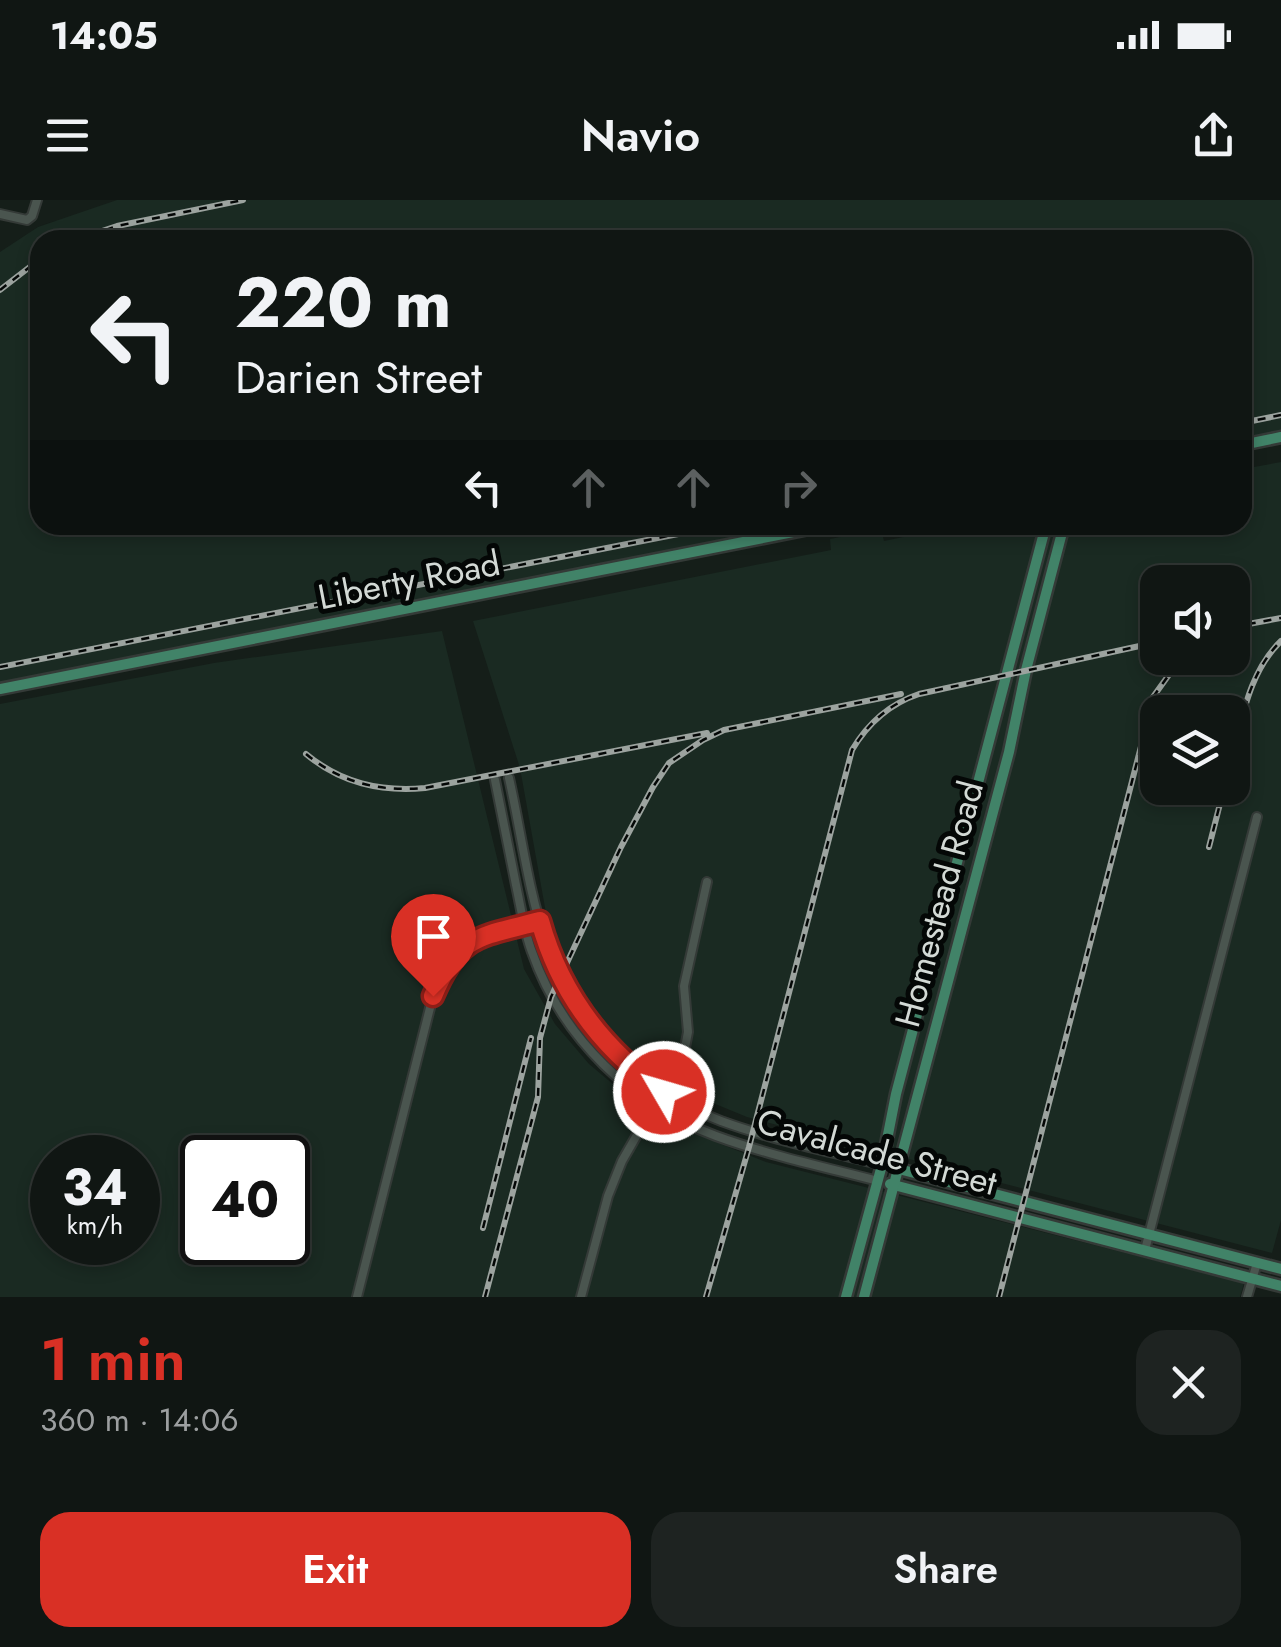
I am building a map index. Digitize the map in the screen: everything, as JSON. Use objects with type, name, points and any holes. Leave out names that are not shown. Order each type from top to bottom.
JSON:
[{"type":"main road","points":[[1252,443],[1281,437]]},
{"type":"main road","name":"Liberty Road","points":[[0,689],[778,535]]},
{"type":"main road","name":"Homestead Road","points":[[846,1296],[1043,535]]},
{"type":"main road","name":"Homestead Road","points":[[862,1297],[1009,752],[1061,535]]},
{"type":"main road","points":[[1031,582],[1048,586]]},
{"type":"main road","points":[[987,747],[1009,752]]},
{"type":"main road","points":[[962,843],[983,850]]},
{"type":"main road","points":[[928,974],[948,979]]},
{"type":"main road","points":[[908,1047],[928,1052]]},
{"type":"main road","name":"Cavalcade Street","points":[[882,1165],[1281,1269]]},
{"type":"main road","name":"Cavalcade Street","points":[[878,1180],[1281,1286]]},
{"type":"main road","points":[[846,1296],[862,1297]]},
{"type":"street","points":[[0,214],[30,218],[36,200]]},
{"type":"street","name":"Cavalcade Street","points":[[510,778],[550,954],[570,996],[608,1046],[664,1092],[722,1121],[882,1165]]},
{"type":"street","name":"Cavalcade Street","points":[[495,780],[531,950],[551,996],[571,1027],[616,1078],[655,1106],[713,1135],[878,1180]]},
{"type":"street","points":[[500,808],[515,804]]},
{"type":"street","points":[[1146,1250],[1257,817]]},
{"type":"street","points":[[580,1297],[608,1196],[622,1161],[684,1053],[688,1032],[684,986],[708,882]]},
{"type":"street","points":[[357,1297],[433,996],[442,974],[472,941],[540,921]]},
{"type":"street","points":[[596,1056],[608,1046]]},
{"type":"street","points":[[769,1152],[773,1136]]},
{"type":"street","points":[[1248,1297],[1257,1262]]},
{"type":"shaded area","points":[[117,200],[1281,200],[1281,432],[1252,438],[1252,230],[33,230]]},
{"type":"shaded area","points":[[30,232],[30,535],[761,535],[0,686],[0,252]]},
{"type":"shaded area","points":[[1281,462],[1281,1220],[1272,1253],[747,1117],[691,1094],[645,1065],[590,1015],[551,941],[520,768],[473,621],[831,550],[830,539],[882,535],[884,541],[913,535],[1252,535],[1252,467]]},
{"type":"shaded area","points":[[442,631],[524,969],[555,1024],[589,1064],[633,1101],[668,1123],[766,1162],[1244,1283],[1240,1297],[0,1297],[0,704],[214,663]]},
{"type":"railway","points":[[105,230],[243,200]]},
{"type":"railway","points":[[0,290],[30,267]]},
{"type":"railway","points":[[1252,421],[1281,415]]},
{"type":"railway","points":[[0,667],[673,535]]},
{"type":"railway","points":[[1250,624],[1281,618]]},
{"type":"railway","points":[[1249,695],[1262,666],[1281,641]]},
{"type":"railway","points":[[706,1297],[852,750],[858,740],[889,709],[919,694],[1140,646]]},
{"type":"railway","points":[[1154,695],[1169,675]]},
{"type":"railway","points":[[485,1297],[538,1097],[540,1038],[551,997],[621,847],[669,763],[724,730],[901,694]]},
{"type":"railway","points":[[306,754],[347,779],[377,787],[408,789],[707,733]]},
{"type":"railway","points":[[999,1297],[1140,750]]},
{"type":"railway","points":[[1209,847],[1220,805]]},
{"type":"railway","points":[[483,1228],[531,1038]]},
{"type":"route","points":[[433,996],[450,960],[472,941],[540,921],[558,971],[581,1012],[608,1046],[664,1092]]}]
